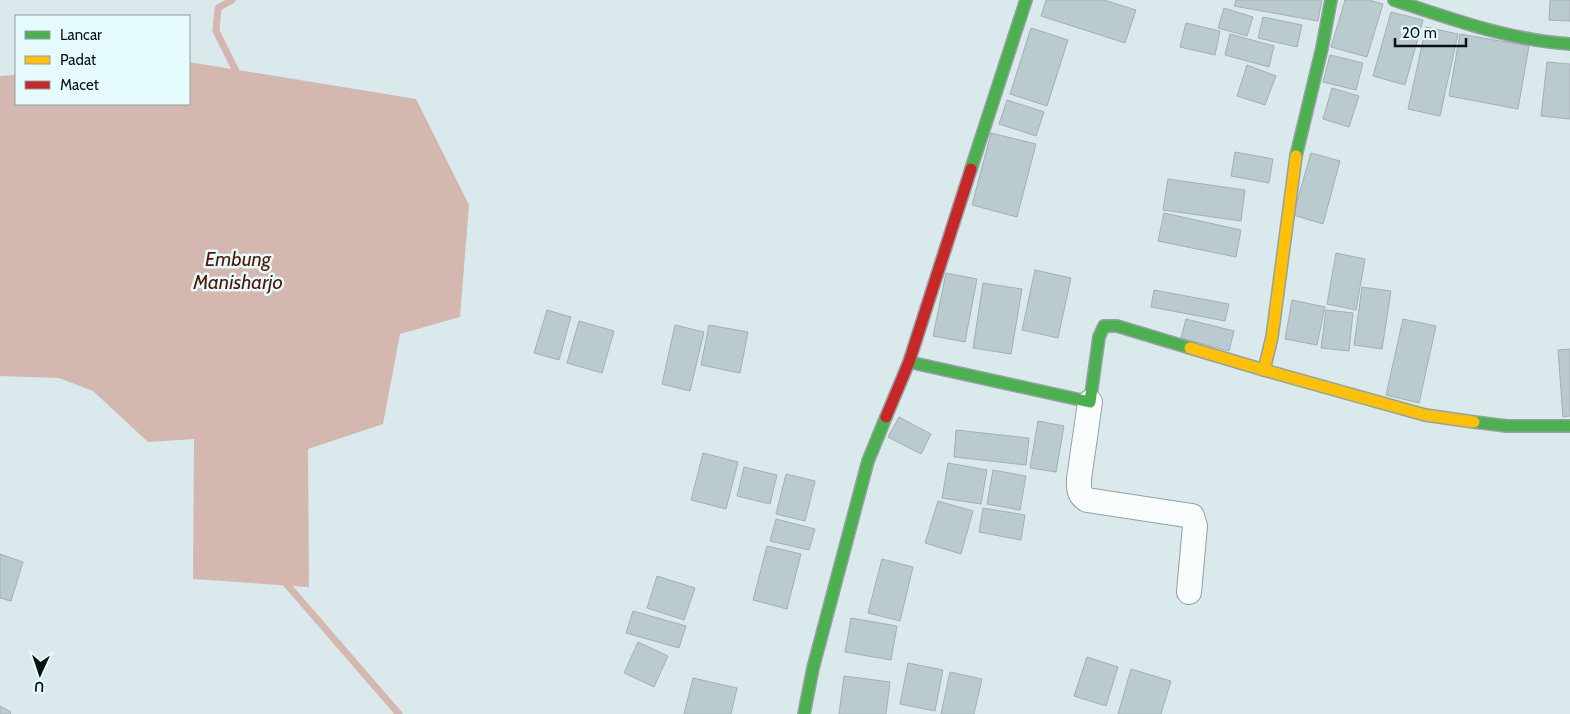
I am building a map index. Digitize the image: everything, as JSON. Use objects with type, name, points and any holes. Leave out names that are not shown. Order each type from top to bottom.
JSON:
[{"type":"street","points":[[804,714],[813,668],[868,461],[909,362],[1026,0]]},
{"type":"street","points":[[1264,370],[1272,337],[1295,161],[1322,48],[1331,0]]},
{"type":"street","points":[[1394,0],[1503,34],[1548,44],[1570,44]]},
{"type":"street","points":[[1189,592],[1195,526],[1192,516],[1087,500],[1081,495],[1079,490],[1099,337],[1104,326],[1117,326],[1425,415],[1507,426],[1570,426]]},
{"type":"street","points":[[909,362],[1090,402]]},
{"type":"water","name":"Embung Manisharjo","points":[[190,62],[416,99],[469,205],[460,317],[400,334],[383,424],[308,449],[309,587],[193,579],[194,439],[148,442],[93,391],[59,378],[0,376],[0,76],[15,75],[15,105],[190,105]]},
{"type":"building","points":[[1046,0],[1104,0],[1136,10],[1125,43],[1041,16]]},
{"type":"building","points":[[1236,0],[1322,0],[1318,21],[1234,6]]},
{"type":"building","points":[[1345,0],[1369,0],[1383,4],[1367,57],[1331,47]]},
{"type":"building","points":[[1550,0],[1570,0],[1570,21],[1549,20]]},
{"type":"building","points":[[1224,8],[1253,17],[1247,36],[1218,28]]},
{"type":"building","points":[[1391,12],[1423,20],[1405,85],[1373,76]]},
{"type":"building","points":[[1263,17],[1302,25],[1297,47],[1258,38]]},
{"type":"building","points":[[1186,23],[1220,31],[1215,55],[1180,47]]},
{"type":"building","points":[[1426,27],[1458,34],[1440,116],[1408,109]]},
{"type":"building","points":[[1031,28],[1068,40],[1047,106],[1010,94]]},
{"type":"building","points":[[1230,34],[1274,46],[1269,67],[1225,55]]},
{"type":"building","points":[[1460,34],[1529,46],[1518,109],[1449,96]]},
{"type":"building","points":[[1330,55],[1363,63],[1356,90],[1323,82]]},
{"type":"building","points":[[1547,62],[1570,64],[1570,119],[1541,116]]},
{"type":"building","points":[[1247,65],[1276,76],[1265,105],[1237,96]]},
{"type":"building","points":[[1332,88],[1359,96],[1349,127],[1323,119]]},
{"type":"building","points":[[1007,100],[1044,112],[1036,136],[999,124]]},
{"type":"building","points":[[991,133],[1036,144],[1017,217],[972,205]]},
{"type":"building","points":[[1235,152],[1273,159],[1269,183],[1231,176]]},
{"type":"building","points":[[1311,153],[1340,161],[1323,224],[1293,215]]},
{"type":"building","points":[[1168,179],[1245,190],[1241,221],[1163,210]]},
{"type":"building","points":[[1164,213],[1241,230],[1236,257],[1158,241]]},
{"type":"building","points":[[1336,253],[1365,259],[1356,310],[1327,304]]},
{"type":"building","points":[[1035,270],[1071,278],[1058,338],[1022,330]]},
{"type":"building","points":[[946,273],[977,279],[965,342],[933,336]]},
{"type":"building","points":[[983,283],[1022,289],[1011,354],[973,348]]},
{"type":"building","points":[[1362,287],[1391,291],[1382,349],[1354,345]]},
{"type":"building","points":[[1154,290],[1229,304],[1225,321],[1151,307]]},
{"type":"building","points":[[1292,300],[1325,307],[1317,345],[1285,339]]},
{"type":"building","points":[[547,310],[571,317],[559,360],[534,353]]},
{"type":"building","points":[[1326,310],[1353,313],[1349,351],[1321,348]]},
{"type":"building","points":[[1186,319],[1234,331],[1229,351],[1181,338]]},
{"type":"building","points":[[1403,319],[1436,326],[1419,403],[1386,395]]},
{"type":"building","points":[[579,321],[614,331],[602,373],[567,363]]},
{"type":"building","points":[[675,325],[704,332],[690,391],[662,384]]},
{"type":"building","points":[[709,325],[748,332],[740,373],[701,365]]},
{"type":"building","points":[[1570,349],[1570,416],[1563,417],[1558,350]]},
{"type":"building","points":[[899,417],[931,434],[921,454],[888,437]]},
{"type":"building","points":[[1038,421],[1064,426],[1056,472],[1030,468]]},
{"type":"building","points":[[956,430],[1029,438],[1026,465],[954,457]]},
{"type":"building","points":[[703,453],[738,462],[726,509],[691,500]]},
{"type":"building","points":[[948,463],[987,470],[981,504],[942,498]]},
{"type":"building","points":[[744,467],[777,475],[770,504],[737,496]]},
{"type":"building","points":[[993,470],[1026,476],[1020,510],[987,504]]},
{"type":"building","points":[[786,474],[815,481],[805,521],[776,514]]},
{"type":"building","points":[[938,501],[973,511],[961,554],[925,543]]},
{"type":"building","points":[[983,508],[1025,515],[1021,540],[979,532]]},
{"type":"building","points":[[776,519],[815,529],[809,550],[770,541]]},
{"type":"building","points":[[767,546],[801,554],[787,609],[753,600]]},
{"type":"building","points":[[0,554],[23,562],[11,601],[0,598]]},
{"type":"building","points":[[882,559],[913,567],[900,621],[868,613]]},
{"type":"building","points":[[657,576],[695,588],[684,620],[647,608]]},
{"type":"building","points":[[633,611],[686,626],[679,648],[626,633]]},
{"type":"building","points":[[851,618],[897,626],[891,660],[845,652]]},
{"type":"building","points":[[638,642],[668,656],[654,687],[624,673]]},
{"type":"building","points":[[1087,657],[1118,667],[1106,706],[1074,696]]},
{"type":"building","points":[[908,663],[943,670],[935,711],[900,704]]},
{"type":"building","points":[[1131,669],[1171,681],[1161,714],[1118,714]]},
{"type":"building","points":[[950,672],[982,679],[974,714],[941,714]]},
{"type":"building","points":[[844,676],[890,682],[886,714],[839,714]]},
{"type":"building","points":[[693,678],[737,688],[731,714],[684,714]]},
{"type":"building","points":[[0,706],[11,712],[10,714],[0,714]]},
{"type":"waterway","points":[[232,0],[218,8],[216,31],[239,77]]},
{"type":"waterway","points":[[283,580],[399,714]]},
{"type":"traffic: fast","points":[[971,169],[1026,0]]},
{"type":"traffic: fast","points":[[1296,156],[1322,48],[1331,0]]},
{"type":"traffic: fast","points":[[1394,0],[1502,33],[1547,42],[1570,44]]},
{"type":"traffic: fast","points":[[909,362],[1090,402],[1099,337],[1104,326],[1117,326],[1190,348]]},
{"type":"traffic: fast","points":[[804,714],[813,668],[868,461],[886,417]]},
{"type":"traffic: fast","points":[[1474,422],[1507,426],[1570,426]]},
{"type":"traffic: slow","points":[[1190,348],[1264,370],[1272,337],[1296,156]]},
{"type":"traffic: slow","points":[[1264,370],[1425,415],[1474,422]]},
{"type":"traffic: jam","points":[[886,417],[909,362],[971,169]]}]
